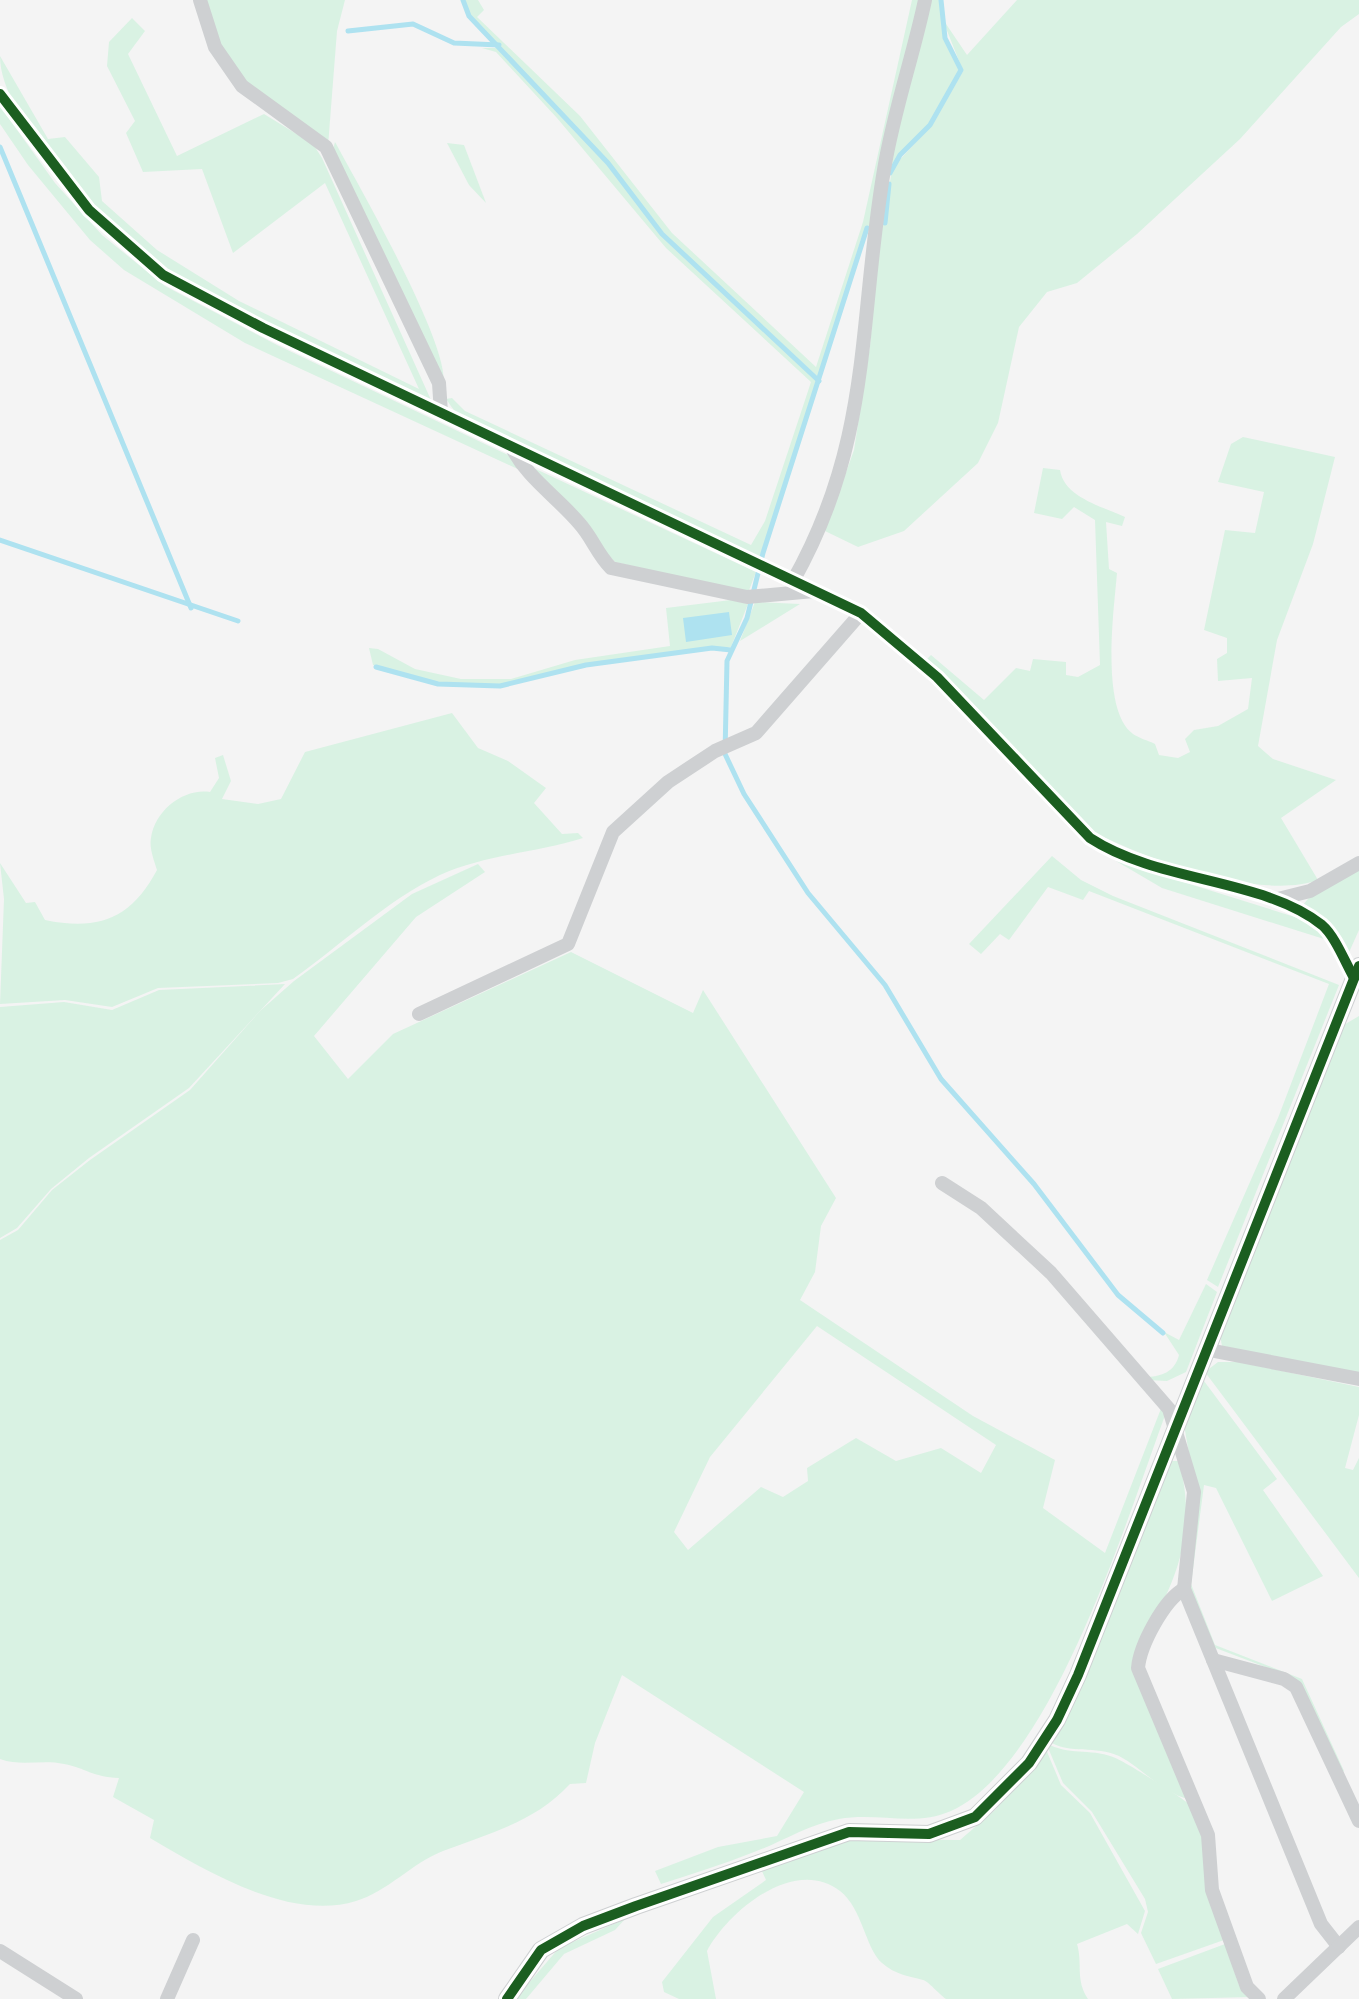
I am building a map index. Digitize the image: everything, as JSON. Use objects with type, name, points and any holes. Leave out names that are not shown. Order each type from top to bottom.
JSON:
[{"type":"street","points":[[200,0],[215,47],[242,86],[326,148],[439,382],[441,413]]},
{"type":"street","points":[[792,581],[820,532],[846,456],[860,380],[884,165],[925,0]]},
{"type":"street","points":[[0,94],[88,210],[162,275],[860,613],[937,677],[1090,838],[1120,857],[1272,900],[1324,926],[1355,983],[1058,1720],[1030,1763],[989,1807],[962,1824],[929,1834],[868,1831],[832,1836],[582,1926],[541,1950],[506,1999]]},
{"type":"street","points":[[511,446],[522,467],[582,525],[599,557],[611,568],[750,597],[814,591]]},
{"type":"street","points":[[419,1014],[568,944],[612,832],[668,782],[756,732],[860,613]]},
{"type":"street","points":[[1272,900],[1310,891],[1359,863]]},
{"type":"street","points":[[942,1183],[981,1208],[1051,1273],[1157,1394],[1177,1428],[1194,1492],[1184,1589],[1322,1924],[1339,1946]]},
{"type":"street","points":[[1209,1350],[1359,1378]]},
{"type":"street","points":[[1184,1589],[1173,1595],[1141,1654],[1138,1668],[1208,1835],[1212,1890],[1247,1987],[1259,1999]]},
{"type":"street","points":[[1214,1660],[1284,1679],[1296,1687],[1359,1821]]},
{"type":"street","points":[[1284,1999],[1359,1927]]},
{"type":"street","points":[[167,1999],[193,1940]]},
{"type":"street","points":[[0,1951],[76,1999]]},
{"type":"green space","points":[[203,0],[345,0],[337,31],[328,146],[230,68]]},
{"type":"green space","points":[[463,0],[478,0],[484,10],[477,17],[580,116],[672,233],[816,367],[863,222],[912,0],[920,0],[871,225],[861,239],[819,378],[663,233],[609,163],[469,15]]},
{"type":"green space","points":[[928,0],[939,0],[944,38],[960,70],[929,125],[890,167],[884,223],[892,168],[931,126],[963,71],[942,18],[967,55],[1017,0],[1359,0],[1359,14],[1341,27],[1240,139],[1137,234],[1077,283],[1047,292],[1019,327],[998,423],[978,463],[904,531],[858,547],[825,531],[854,450],[870,346],[885,168]]},
{"type":"green space","points":[[132,18],[145,31],[128,54],[177,156],[264,114],[313,144],[431,400],[209,296],[129,241],[75,188],[15,105],[4,81],[0,56],[48,139],[65,137],[99,177],[102,201],[157,250],[239,301],[419,389],[325,183],[233,253],[202,169],[143,172],[126,133],[135,121],[107,66],[109,42]]},
{"type":"green space","points":[[482,48],[498,48],[607,165],[662,236],[818,381],[759,559],[458,416],[446,399],[452,398],[465,411],[751,545],[765,521],[811,382],[666,248],[557,118],[496,52]]},
{"type":"green space","points":[[0,106],[55,183],[102,235],[165,286],[277,345],[508,455],[522,471],[245,343],[124,270],[90,240],[28,165],[0,124]]},
{"type":"green space","points":[[335,142],[420,307],[443,370],[442,388],[331,157]]},
{"type":"green space","points":[[447,143],[464,145],[486,203],[469,185]]},
{"type":"green space","points":[[1243,437],[1335,457],[1313,544],[1277,640],[1258,746],[1273,759],[1336,780],[1281,818],[1318,880],[1294,885],[1266,885],[1203,874],[1092,831],[926,660],[931,655],[984,700],[1016,668],[1030,671],[1033,659],[1066,662],[1066,675],[1078,677],[1100,665],[1095,520],[1074,507],[1062,519],[1034,513],[1043,468],[1060,470],[1076,494],[1125,517],[1122,526],[1106,522],[1109,569],[1117,573],[1112,658],[1116,704],[1123,722],[1133,734],[1155,744],[1159,755],[1178,758],[1190,752],[1185,739],[1194,730],[1218,726],[1248,709],[1252,678],[1218,681],[1217,659],[1227,653],[1227,638],[1204,630],[1225,530],[1255,533],[1264,492],[1218,482],[1231,444]]},
{"type":"green space","points":[[525,464],[756,572],[748,593],[615,562]]},
{"type":"green space","points":[[731,600],[748,604],[731,647],[586,664],[500,685],[439,683],[373,665],[369,648],[415,669],[461,679],[511,679],[575,660],[670,646],[666,608]]},
{"type":"green space","points":[[755,602],[800,604],[740,641]]},
{"type":"green space","points":[[452,713],[478,748],[508,761],[546,788],[534,803],[562,834],[578,833],[583,838],[476,862],[440,875],[383,910],[293,979],[158,988],[112,1007],[65,1000],[0,1004],[4,899],[0,863],[26,903],[35,902],[45,920],[81,924],[111,918],[136,900],[157,870],[151,842],[158,818],[181,797],[210,792],[219,778],[215,758],[223,755],[231,781],[222,799],[258,804],[281,799],[305,752]]},
{"type":"green space","points":[[1052,856],[1081,880],[1113,896],[1339,985],[1218,1287],[1207,1280],[1278,1118],[1329,984],[1089,891],[1083,900],[1048,887],[1009,940],[1000,934],[981,954],[969,944]]},
{"type":"green space","points":[[1116,861],[1298,918],[1318,928],[1324,939],[1162,888]]},
{"type":"green space","points":[[478,864],[485,872],[416,917],[314,1036],[348,1079],[393,1034],[571,952],[693,1013],[703,990],[836,1198],[821,1226],[815,1272],[800,1300],[973,1416],[1055,1460],[1043,1508],[1105,1553],[1162,1406],[1167,1410],[1109,1570],[1054,1691],[1022,1743],[988,1785],[951,1811],[924,1818],[853,1817],[828,1821],[661,1884],[655,1871],[718,1847],[777,1836],[804,1792],[622,1675],[595,1743],[586,1783],[570,1784],[527,1817],[432,1856],[367,1897],[330,1906],[303,1905],[222,1878],[150,1838],[154,1820],[113,1797],[119,1778],[56,1763],[0,1759],[0,1240],[18,1230],[52,1190],[90,1160],[190,1090],[260,1011],[294,981],[412,894]],"holes":[[[817,1326],[996,1445],[981,1473],[941,1448],[896,1461],[856,1438],[807,1468],[808,1481],[783,1497],[761,1487],[688,1550],[674,1532],[710,1457]]]},
{"type":"green space","points":[[1359,866],[1359,930],[1346,959],[1303,905],[1312,894]]},
{"type":"green space","points":[[285,984],[189,1088],[89,1158],[51,1189],[17,1228],[0,1238],[0,1007],[64,1002],[112,1010],[159,990]]},
{"type":"green space","points":[[1359,1016],[1359,1374],[1222,1346],[1220,1335],[1342,1026]]},
{"type":"green space","points":[[1206,1284],[1217,1292],[1186,1372],[1167,1381],[1147,1380],[1144,1377],[1161,1375],[1174,1366],[1179,1355],[1164,1332],[1179,1340]]},
{"type":"green space","points":[[1218,1362],[1239,1362],[1359,1387],[1359,1415],[1345,1468],[1353,1470],[1359,1458],[1359,1578],[1205,1372]]},
{"type":"green space","points":[[1204,1381],[1277,1479],[1263,1490],[1323,1576],[1272,1601],[1216,1488],[1204,1485],[1191,1584],[1215,1645],[1302,1679],[1344,1771],[1341,1773],[1284,1674],[1213,1647],[1187,1581],[1197,1499],[1184,1425]]},
{"type":"green space","points":[[1172,1461],[1179,1461],[1185,1490],[1184,1540],[1170,1586],[1135,1657],[1188,1799],[1119,1756],[1065,1748],[1048,1741]]},
{"type":"green space","points":[[1046,1743],[1113,1757],[1190,1805],[1209,1851],[1224,1940],[1156,1964],[1141,1933],[1148,1912],[1145,1899],[1092,1812],[1063,1783]]},
{"type":"green space","points":[[1045,1747],[1061,1785],[1090,1813],[1145,1911],[1138,1934],[1127,1924],[1077,1944],[1082,1985],[1088,1999],[946,1999],[925,1981],[897,1973],[882,1963],[854,1908],[840,1891],[822,1882],[803,1880],[764,1893],[717,1936],[707,1951],[716,1999],[679,1999],[664,1992],[662,1982],[713,1917],[766,1880],[761,1869],[846,1839],[960,1840],[996,1809]]},
{"type":"green space","points":[[625,1919],[615,1930],[564,1954],[526,1999],[515,1999],[559,1948]]},
{"type":"green space","points":[[1225,1944],[1239,1985],[1251,1997],[1172,1999],[1158,1969]]},
{"type":"water","points":[[729,612],[732,635],[686,642],[683,618]]},
{"type":"waterway","points":[[463,0],[469,16],[608,163],[662,234],[819,381]]},
{"type":"waterway","points":[[890,173],[900,155],[930,125],[961,70],[945,38],[941,0]]},
{"type":"waterway","points":[[348,31],[413,24],[454,43],[499,45]]},
{"type":"waterway","points":[[0,147],[191,608]]},
{"type":"waterway","points":[[885,223],[889,184]]},
{"type":"waterway","points":[[867,228],[763,553],[747,618],[727,661],[725,754],[744,794],[808,893],[885,985],[941,1079],[1034,1184],[1118,1295],[1163,1333]]},
{"type":"waterway","points":[[0,540],[238,621]]},
{"type":"waterway","points":[[376,667],[438,684],[500,686],[586,665],[712,648],[731,650]]},
{"type":"cycle path","points":[[0,94],[89,210],[163,275],[263,328],[861,613],[937,677],[1090,838],[1147,864],[1271,898],[1298,910],[1327,930],[1354,978]]},
{"type":"cycle path","points":[[507,1999],[541,1950],[583,1926],[849,1832],[929,1834],[975,1817],[1029,1763],[1057,1720],[1078,1675],[1359,966]]}]
